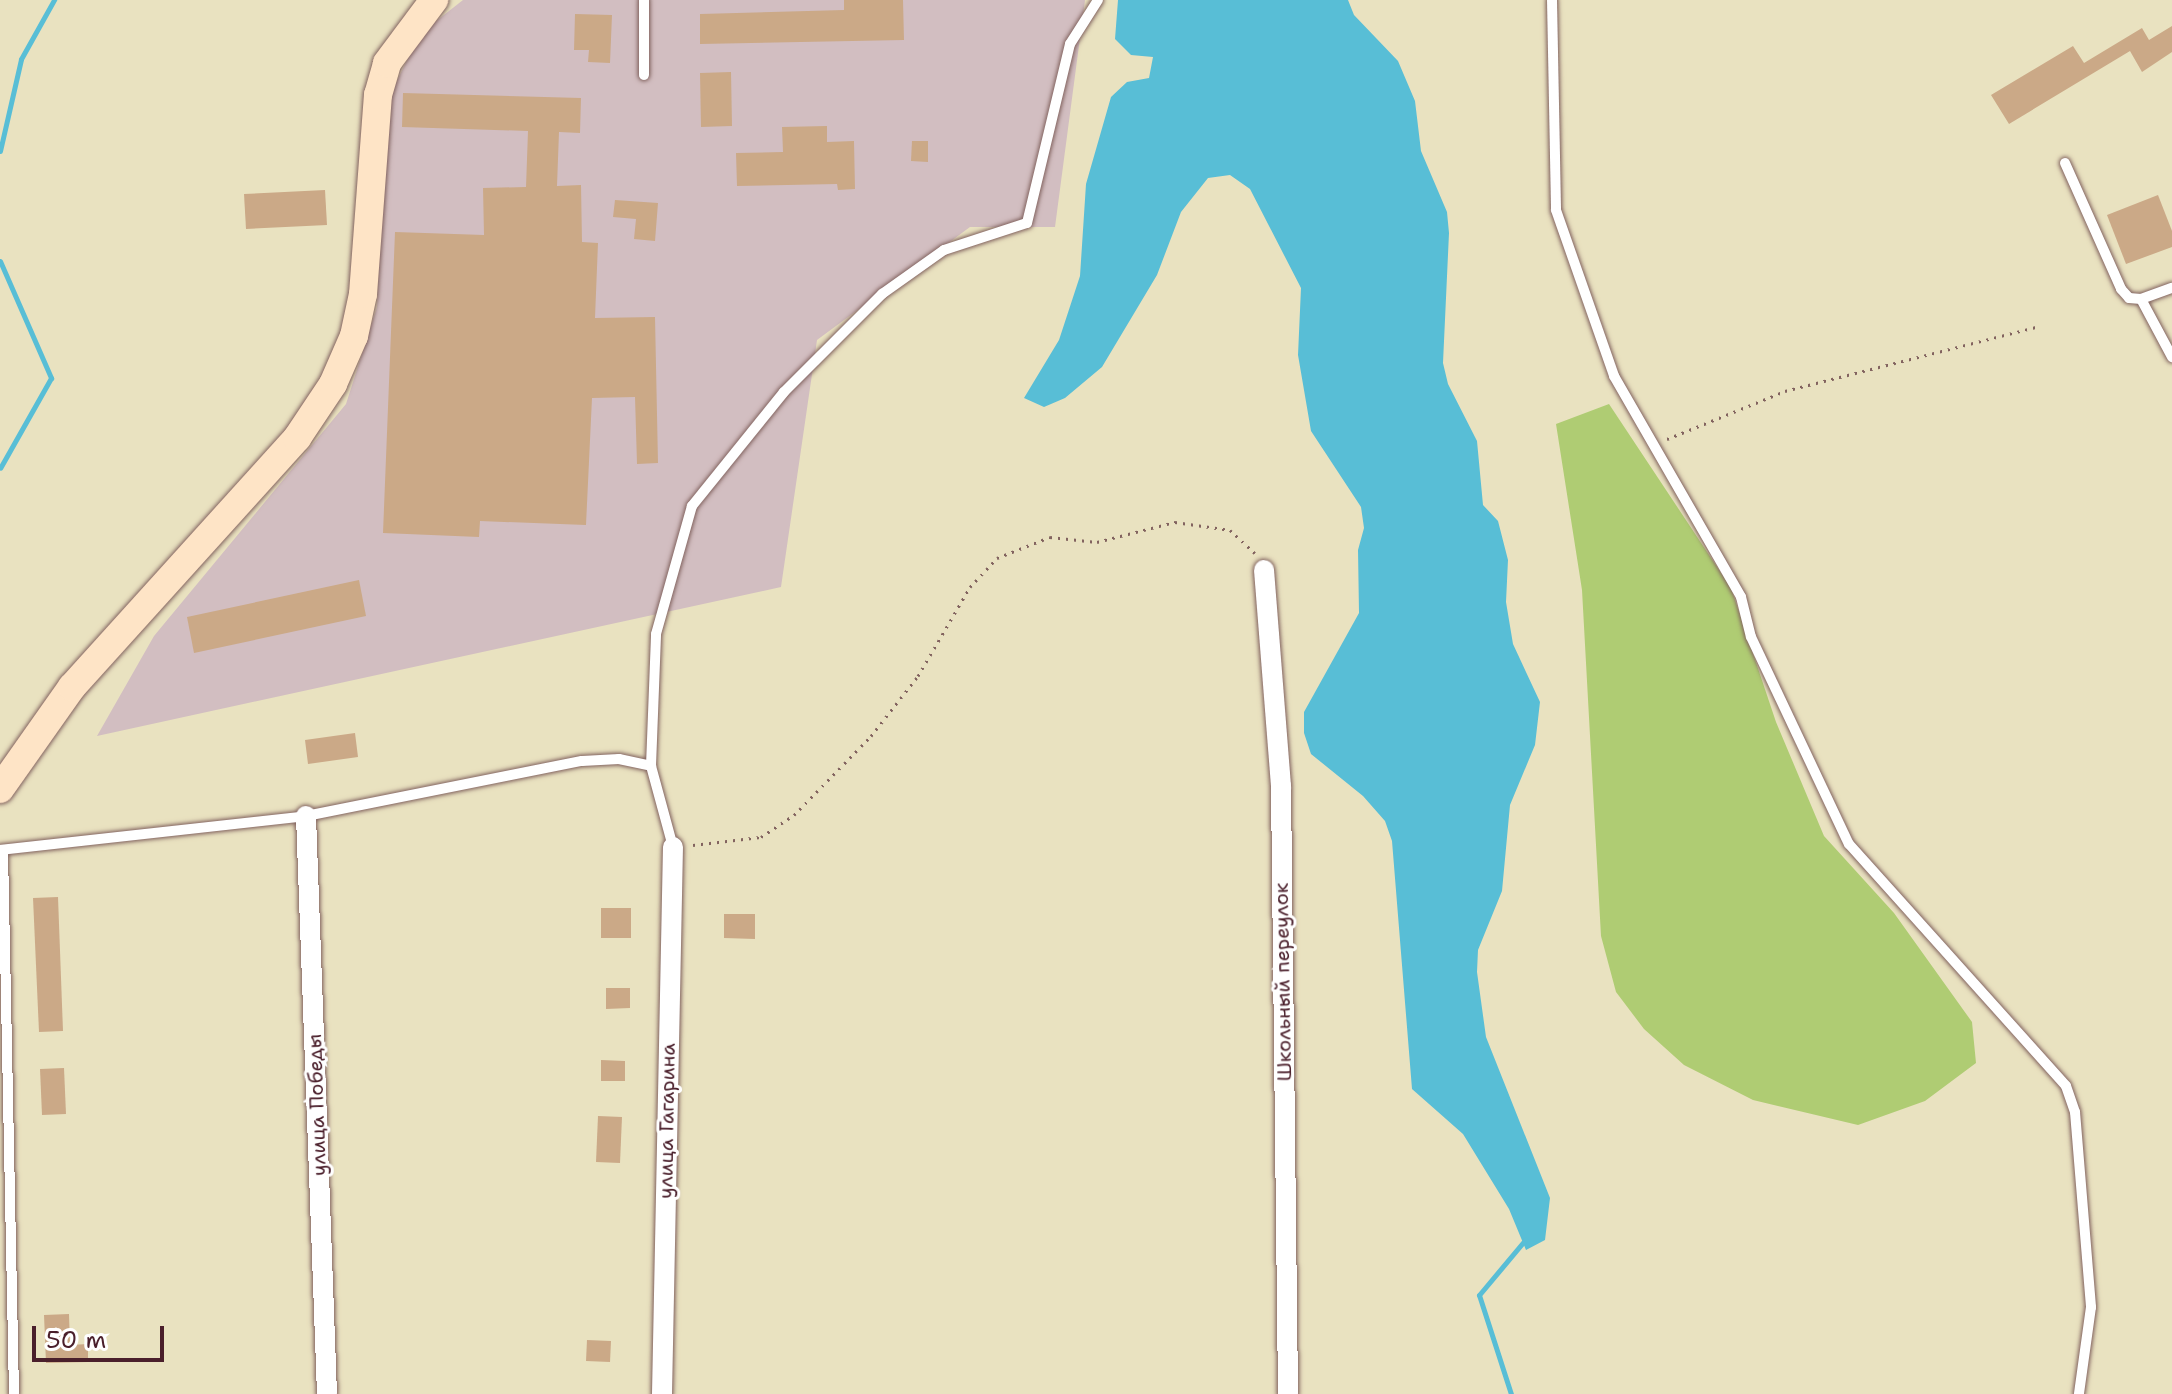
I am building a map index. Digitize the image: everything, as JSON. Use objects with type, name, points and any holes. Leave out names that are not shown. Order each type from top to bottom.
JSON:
[{"type":"street","points":[[0,789],[72,687],[297,438],[333,384],[354,336],[363,294],[378,95],[394,51],[434,0]]},
{"type":"street","name":"Школьный переулок","points":[[1264,570],[1281,786],[1288,1394]]},
{"type":"street","name":"улица Победы","points":[[306,816],[327,1394]]},
{"type":"street","name":"улица Гагарина","points":[[662,1394],[673,847]]},
{"type":"lane","points":[[644,0],[644,75]]},
{"type":"lane","points":[[673,847],[651,766],[656,634],[692,506],[784,392],[882,294],[944,250],[1027,223],[1070,44],[1098,0]]},
{"type":"lane","points":[[1552,0],[1556,210],[1614,376],[1648,442],[1741,597],[1751,637],[1849,844],[2066,1086],[2075,1112],[2091,1307],[2079,1394]]},
{"type":"lane","points":[[2065,163],[2121,289],[2129,298],[2141,299],[2172,288]]},
{"type":"lane","points":[[2141,299],[2172,357]]},
{"type":"lane","points":[[14,1394],[2,850],[306,816],[582,761],[619,759],[651,766]]},
{"type":"path","points":[[1648,442],[1785,391],[2037,327]]},
{"type":"path","points":[[673,847],[761,837],[794,815],[871,736],[918,676],[970,587],[997,558],[1024,544],[1050,537],[1097,542],[1175,522],[1204,524],[1230,530],[1251,547],[1264,570]]},
{"type":"shaded area","points":[[463,0],[1085,0],[1055,227],[970,227],[817,340],[781,587],[97,736],[154,636],[346,404],[377,307],[385,125],[393,89],[411,52],[435,22]]},
{"type":"green space","points":[[1609,404],[1731,588],[1776,722],[1824,836],[1894,913],[1972,1022],[1976,1063],[1925,1101],[1858,1125],[1753,1100],[1684,1065],[1644,1029],[1616,992],[1601,936],[1582,590],[1556,424]]},
{"type":"water","points":[[1118,0],[1348,0],[1354,15],[1398,61],[1415,101],[1421,151],[1447,212],[1449,233],[1443,363],[1448,384],[1477,441],[1483,505],[1498,521],[1508,560],[1506,602],[1513,644],[1540,702],[1535,745],[1510,805],[1502,891],[1478,950],[1477,972],[1486,1037],[1550,1198],[1545,1240],[1526,1250],[1509,1209],[1463,1134],[1412,1089],[1392,841],[1385,821],[1363,796],[1311,754],[1304,733],[1304,712],[1359,613],[1358,550],[1364,528],[1361,507],[1311,431],[1298,355],[1301,288],[1250,189],[1230,175],[1208,178],[1181,212],[1157,275],[1102,367],[1065,398],[1044,407],[1024,398],[1059,340],[1080,276],[1086,184],[1111,97],[1127,82],[1149,78],[1153,57],[1131,55],[1115,39]]},
{"type":"building","points":[[844,0],[903,0],[904,40],[700,44],[700,14],[844,10]]},
{"type":"building","points":[[575,14],[612,15],[610,63],[588,62],[589,50],[574,50]]},
{"type":"building","points":[[2172,26],[2172,52],[2142,72],[2130,51],[2009,124],[1991,95],[2073,46],[2084,63],[2142,28],[2149,40]]},
{"type":"building","points":[[731,72],[732,126],[701,127],[700,73]]},
{"type":"building","points":[[403,93],[581,98],[580,133],[559,132],[557,186],[581,185],[582,242],[598,243],[595,318],[655,317],[658,463],[637,464],[635,397],[592,398],[586,525],[480,521],[479,537],[383,533],[395,232],[484,235],[483,188],[526,187],[528,131],[402,127]]},
{"type":"building","points":[[827,126],[827,142],[854,141],[855,189],[838,190],[837,184],[737,186],[736,153],[783,152],[782,127]]},
{"type":"building","points":[[912,141],[928,141],[928,162],[911,161]]},
{"type":"building","points":[[325,190],[327,225],[246,229],[244,194]]},
{"type":"building","points":[[2158,195],[2172,231],[2172,247],[2126,264],[2107,215]]},
{"type":"building","points":[[615,200],[658,203],[655,241],[634,239],[636,219],[613,217]]},
{"type":"building","points":[[359,580],[366,616],[194,653],[187,617]]},
{"type":"building","points":[[355,733],[358,757],[308,764],[305,740]]},
{"type":"building","points":[[58,897],[63,1031],[39,1032],[33,898]]},
{"type":"building","points":[[601,908],[631,908],[631,938],[601,938]]},
{"type":"building","points":[[724,914],[755,914],[755,939],[724,938]]},
{"type":"building","points":[[606,988],[630,988],[630,1008],[606,1009]]},
{"type":"building","points":[[601,1060],[625,1061],[625,1081],[601,1081]]},
{"type":"building","points":[[64,1068],[66,1114],[42,1115],[40,1069]]},
{"type":"building","points":[[598,1116],[622,1117],[620,1163],[596,1162]]},
{"type":"building","points":[[69,1314],[70,1345],[88,1344],[88,1362],[46,1363],[44,1315]]},
{"type":"building","points":[[587,1340],[611,1341],[610,1362],[586,1361]]},
{"type":"waterway","points":[[0,151],[21,59],[54,0]]},
{"type":"waterway","points":[[0,261],[51,378],[0,468]]},
{"type":"waterway","points":[[1511,1394],[1479,1295],[1525,1240]]}]
